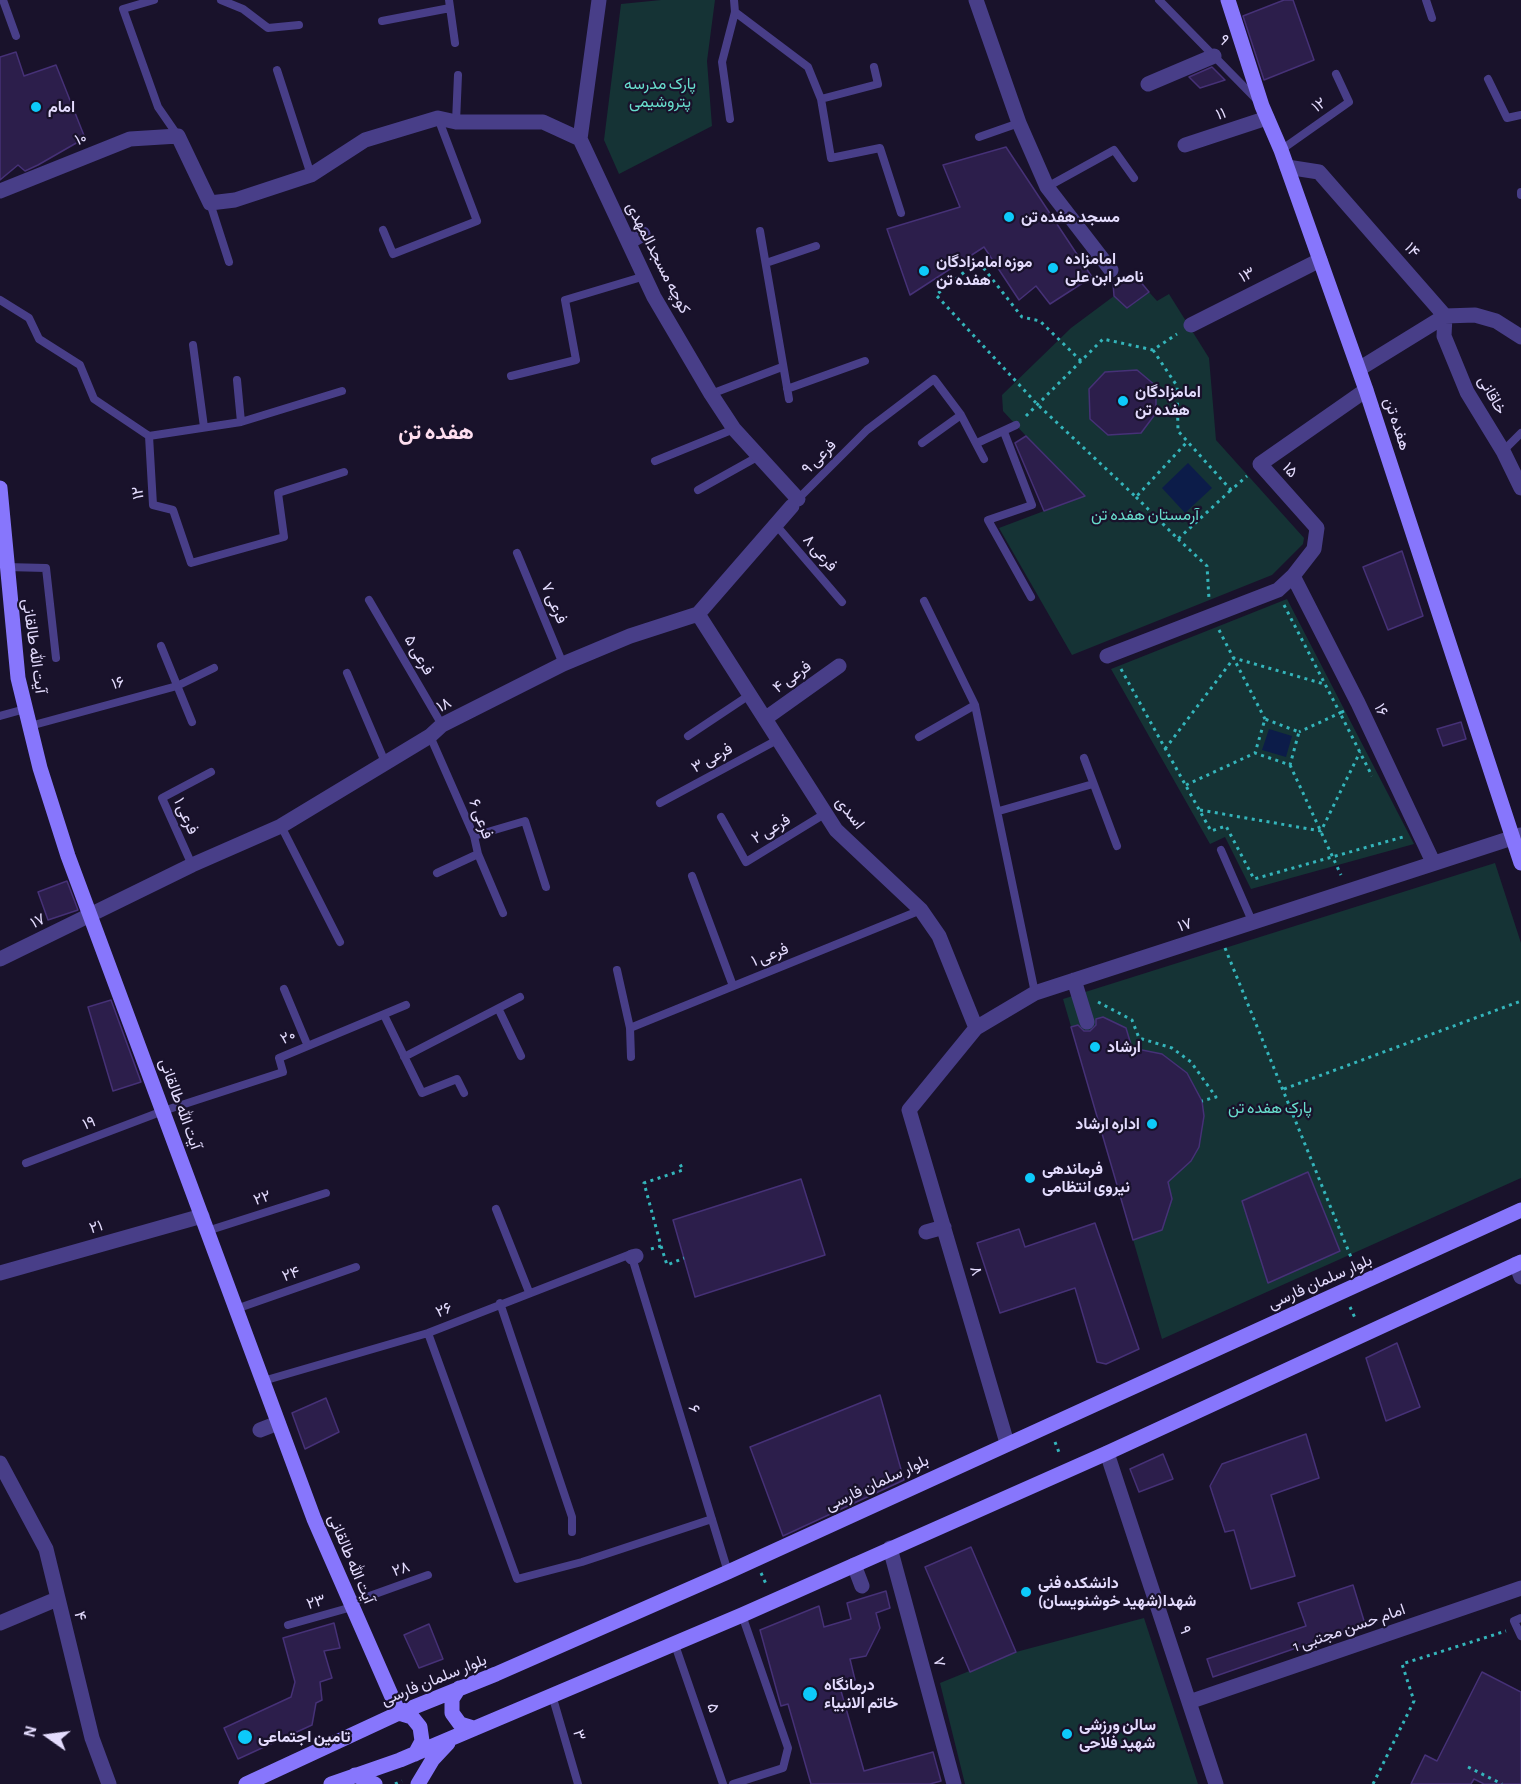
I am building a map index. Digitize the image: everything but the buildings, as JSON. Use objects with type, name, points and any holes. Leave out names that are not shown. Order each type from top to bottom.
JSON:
[{"type":"main road","name":"هفده تن","points":[[1228,0],[1265,112],[1281,150],[1359,369],[1517,836],[1521,863]]},
{"type":"main road","name":"آیت الله طالقانی","points":[[0,488],[1,537],[18,678],[39,768],[85,912],[131,1036],[163,1111],[314,1519],[399,1713]]},
{"type":"main road","name":"بلوار سلمان فارسی","points":[[246,1784],[399,1713],[496,1674],[728,1572],[833,1518],[1007,1443],[1521,1210]]},
{"type":"main road","points":[[331,1784],[415,1754],[742,1615],[1107,1453],[1362,1335],[1520,1268]]},
{"type":"main road","points":[[459,1688],[452,1699],[452,1713],[460,1724],[473,1728]]},
{"type":"main road","points":[[399,1713],[412,1717],[420,1727],[422,1741],[415,1754]]},
{"type":"main road","points":[[418,1784],[433,1759],[454,1737]]},
{"type":"main road","points":[[355,1775],[375,1784]]},
{"type":"street","points":[[178,136],[210,203],[235,200],[311,175],[365,140],[438,118],[456,122],[543,122],[580,139],[599,0]]},
{"type":"street","points":[[976,0],[1019,123],[1047,187],[1111,270]]},
{"type":"street","points":[[1148,84],[1214,56]]},
{"type":"street","name":"۱۱","points":[[1185,145],[1265,112]]},
{"type":"street","name":"۱۰","points":[[0,191],[130,139],[178,136]]},
{"type":"street","name":"کوچه مسجدالمهدی","points":[[580,139],[645,276],[690,349],[711,394],[734,429],[759,456],[795,503]]},
{"type":"street","name":"۱۴","points":[[1287,167],[1319,171],[1445,316]]},
{"type":"street","points":[[629,242],[644,234]]},
{"type":"street","name":"۱۳","points":[[1191,325],[1320,260]]},
{"type":"street","points":[[1359,369],[1445,316],[1475,315],[1496,321],[1521,337]]},
{"type":"street","name":"خاقانی","points":[[1445,316],[1444,336],[1467,392],[1503,451],[1521,488]]},
{"type":"street","name":"۱۵","points":[[1107,656],[1278,590],[1293,576],[1314,549],[1317,528],[1260,464],[1366,390]]},
{"type":"street","points":[[698,614],[795,503]]},
{"type":"street","name":"۱۶","points":[[1293,576],[1358,703],[1433,862]]},
{"type":"street","name":"۱۸","points":[[85,912],[281,826],[430,736],[442,725],[563,664],[630,636],[698,614]]},
{"type":"street","name":"اسدی","points":[[698,614],[836,830],[921,910],[939,936],[976,1028]]},
{"type":"street","name":"فرعی ۴","points":[[766,718],[839,666]]},
{"type":"street","name":"۱۷","points":[[909,1110],[976,1028],[1035,993],[1517,836]]},
{"type":"street","name":"۱۷","points":[[0,958],[85,912]]},
{"type":"street","points":[[1074,981],[1084,1015]]},
{"type":"street","name":"۸","points":[[909,1110],[1007,1443]]},
{"type":"street","name":"۲۱","points":[[0,1273],[202,1216]]},
{"type":"street","points":[[926,1232],[944,1227]]},
{"type":"street","points":[[260,1430],[278,1423]]},
{"type":"street","name":"۹","points":[[1107,1453],[1216,1784]]},
{"type":"street","name":"۴","points":[[0,1463],[46,1550],[92,1738],[109,1784]]},
{"type":"street","name":"۷","points":[[890,1548],[954,1784]]},
{"type":"street","points":[[854,1565],[862,1586]]},
{"type":"street","name":"امام حسن مجتبی 1","points":[[1189,1702],[1521,1588]]},
{"type":"street","points":[[0,1623],[57,1599]]},
{"type":"lane","points":[[3,0],[16,36]]},
{"type":"lane","points":[[154,0],[123,9],[158,107],[178,136]]},
{"type":"lane","points":[[220,0],[243,9],[268,28],[299,25]]},
{"type":"lane","points":[[730,119],[722,62],[735,12],[734,0]]},
{"type":"lane","name":"۹","points":[[1159,0],[1265,112]]},
{"type":"lane","points":[[1426,0],[1432,18]]},
{"type":"lane","points":[[382,21],[450,4],[455,43]]},
{"type":"lane","points":[[735,12],[808,67],[821,99],[831,158],[880,148],[902,213]]},
{"type":"lane","points":[[821,99],[878,84],[874,66]]},
{"type":"lane","points":[[277,70],[311,175]]},
{"type":"lane","name":"۱۲","points":[[1281,150],[1349,102],[1336,74]]},
{"type":"lane","points":[[456,122],[459,75]]},
{"type":"lane","points":[[1488,79],[1507,118],[1521,115]]},
{"type":"lane","points":[[383,230],[393,254],[477,221],[438,118]]},
{"type":"lane","points":[[979,137],[1019,123]]},
{"type":"lane","points":[[1047,187],[1114,150],[1134,178]]},
{"type":"lane","points":[[210,203],[229,262]]},
{"type":"lane","points":[[760,231],[789,399]]},
{"type":"lane","points":[[766,263],[816,246]]},
{"type":"lane","points":[[511,376],[576,360],[566,300],[645,276]]},
{"type":"lane","points":[[0,300],[29,318],[39,339],[80,365],[94,399],[149,436],[241,422],[342,391]]},
{"type":"lane","points":[[193,345],[204,427]]},
{"type":"lane","points":[[787,389],[865,361]]},
{"type":"lane","points":[[711,394],[782,367]]},
{"type":"lane","name":"فرعی ۹","points":[[795,503],[867,430],[934,379],[961,415]]},
{"type":"lane","points":[[237,380],[241,422]]},
{"type":"lane","points":[[922,443],[961,415],[984,459]]},
{"type":"lane","points":[[977,443],[1016,425]]},
{"type":"lane","points":[[655,461],[734,429]]},
{"type":"lane","points":[[1004,432],[1032,505],[988,520],[1031,597]]},
{"type":"lane","points":[[1503,451],[1521,433]]},
{"type":"lane","name":"۱۲","points":[[149,436],[153,505],[173,510],[191,563],[284,537],[278,493],[344,472]]},
{"type":"lane","points":[[698,490],[759,456]]},
{"type":"lane","name":"فرعی ۸","points":[[776,525],[842,602]]},
{"type":"lane","name":"فرعی ۷","points":[[517,553],[563,664]]},
{"type":"lane","points":[[6,567],[46,568],[56,658]]},
{"type":"lane","name":"فرعی ۵","points":[[369,600],[442,725]]},
{"type":"lane","points":[[924,601],[975,705],[999,811],[1014,900],[1035,993]]},
{"type":"lane","points":[[161,646],[192,722]]},
{"type":"lane","name":"۱۶","points":[[30,726],[177,686],[214,668]]},
{"type":"lane","points":[[347,674],[385,762]]},
{"type":"lane","points":[[688,736],[751,694]]},
{"type":"lane","points":[[919,737],[975,705]]},
{"type":"lane","points":[[0,717],[25,709]]},
{"type":"lane","name":"فرعی ۶","points":[[430,736],[474,836],[478,854],[503,913]]},
{"type":"lane","name":"فرعی ۳","points":[[660,803],[778,739]]},
{"type":"lane","points":[[1084,758],[1118,846]]},
{"type":"lane","name":"فرعی ۱","points":[[192,865],[162,798],[211,771]]},
{"type":"lane","points":[[999,811],[1093,784]]},
{"type":"lane","name":"فرعی ۲","points":[[721,817],[746,862],[826,813]]},
{"type":"lane","points":[[474,836],[525,821],[546,887]]},
{"type":"lane","points":[[281,826],[340,942]]},
{"type":"lane","points":[[1221,850],[1252,921]]},
{"type":"lane","points":[[437,873],[478,854]]},
{"type":"lane","points":[[692,876],[733,986]]},
{"type":"lane","name":"فرعی ۱","points":[[630,1028],[921,910]]},
{"type":"lane","points":[[617,970],[630,1028],[631,1057]]},
{"type":"lane","points":[[284,989],[307,1044]]},
{"type":"lane","points":[[404,1057],[499,1010],[520,997]]},
{"type":"lane","name":"۲۰","points":[[163,1111],[283,1072],[279,1058],[307,1044],[406,1005]]},
{"type":"lane","points":[[499,1010],[521,1056]]},
{"type":"lane","points":[[384,1015],[422,1093],[457,1079],[464,1093]]},
{"type":"lane","name":"۱۹","points":[[26,1163],[163,1111]]},
{"type":"lane","name":"۲۲","points":[[207,1231],[326,1193]]},
{"type":"lane","points":[[496,1209],[529,1292]]},
{"type":"lane","name":"۲۶","points":[[263,1381],[428,1333],[529,1292],[633,1256]]},
{"type":"lane","name":"۶","points":[[633,1256],[728,1572]]},
{"type":"lane","name":"۲۴","points":[[236,1309],[356,1267]]},
{"type":"lane","points":[[500,1303],[572,1517],[572,1532]]},
{"type":"lane","points":[[428,1333],[517,1579],[582,1562],[712,1519]]},
{"type":"lane","name":"۲۸","points":[[351,1605],[428,1575]]},
{"type":"lane","name":"۲۳","points":[[288,1625],[351,1605]]},
{"type":"lane","points":[[733,1784],[783,1768],[788,1748],[742,1615]]},
{"type":"lane","points":[[1519,1632],[1514,1621],[1521,1618]]},
{"type":"lane","name":"۵","points":[[674,1642],[723,1784]]},
{"type":"lane","name":"۳","points":[[552,1695],[578,1784]]},
{"type":"path","points":[[1081,361],[1040,321],[1022,317],[978,261],[936,295],[1037,404],[1136,496],[1178,539],[1260,464]]},
{"type":"path","points":[[1153,350],[1191,325]]},
{"type":"path","points":[[1016,425],[1103,339],[1153,350],[1177,386],[1178,431],[1231,490]]},
{"type":"path","points":[[1136,496],[1187,442]]},
{"type":"path","points":[[1273,609],[1284,605],[1374,781]]},
{"type":"path","points":[[1208,635],[1230,627]]},
{"type":"path","points":[[1165,749],[1234,658],[1324,684]]},
{"type":"path","points":[[1132,665],[1121,670],[1211,831],[1226,826],[1254,879],[1404,839],[1399,829]]},
{"type":"path","points":[[1255,753],[1265,719],[1299,732],[1340,713]]},
{"type":"path","points":[[1299,732],[1290,765],[1334,858],[1346,890]]},
{"type":"path","points":[[1321,831],[1360,752]]},
{"type":"path","points":[[1185,785],[1255,753],[1290,765]]},
{"type":"path","points":[[1199,809],[1321,831]]},
{"type":"path","points":[[1219,932],[1361,1282]]},
{"type":"path","points":[[1284,1089],[1521,1001]]},
{"type":"path","points":[[1084,1015],[1098,1002],[1132,1020],[1139,1038],[1172,1048],[1191,1062],[1216,1097],[1202,1101]]},
{"type":"path","points":[[680,1164],[683,1170],[644,1183],[667,1264],[684,1258]]},
{"type":"path","points":[[633,1256],[661,1246]]},
{"type":"path","points":[[1343,1291],[1362,1335]]},
{"type":"path","points":[[1047,1425],[1067,1470]]},
{"type":"path","points":[[755,1559],[774,1601]]},
{"type":"path","points":[[1373,1784],[1414,1701],[1402,1664],[1519,1632]]},
{"type":"path","points":[[1468,1767],[1502,1784]]},
{"type":"green space","name":"پارک مدرسه پتروشیمی","points":[[661,0],[715,0],[707,61],[712,126],[619,174],[604,140],[621,4]]},
{"type":"green space","name":"آرمستان هفده تن","points":[[1149,292],[1157,301],[1169,294],[1209,358],[1216,440],[1304,538],[1303,544],[1272,575],[1072,655],[999,528],[1044,511],[1015,443],[1026,436],[1003,411],[1002,395],[1071,328],[1114,296],[1127,308]]},
{"type":"green space","points":[[1287,599],[1414,844],[1251,889],[1225,837],[1210,844],[1111,669]]},
{"type":"green space","name":"پارک هفده تن","points":[[1495,863],[1521,943],[1521,1178],[1162,1339],[1063,999]]},
{"type":"green space","name":"سالن ورزشی شهید فلاحی","points":[[1144,1618],[1198,1784],[965,1784],[940,1683],[1016,1652]]},
{"type":"water","points":[[1188,463],[1212,488],[1185,513],[1162,488]]},
{"type":"water","points":[[1269,729],[1292,736],[1286,757],[1262,750]]},
{"type":"place","name":"امام","points":[[36,107]]},
{"type":"place","name":"مسجد هفده تن","points":[[1009,217]]},
{"type":"place","name":"امامزاده ناصر ابن علی","points":[[1053,268]]},
{"type":"place","name":"موزه امامزادگان هفده تن","points":[[924,271]]},
{"type":"place","name":"امامزادگان هفده تن","points":[[1123,401]]},
{"type":"place","name":"ارشاد","points":[[1095,1047]]},
{"type":"place","name":"اداره ارشاد","points":[[1152,1124]]},
{"type":"place","name":"فرماندهی نیروی انتظامی","points":[[1030,1178]]},
{"type":"place","name":"دانشکده فنی شهدا(شهید خوشنویسان)","points":[[1026,1592]]},
{"type":"place","name":"درمانگاه خاتم الانبیاء","points":[[810,1694]]},
{"type":"place","name":"سالن ورزشی شهید فلاحی","points":[[1067,1734]]},
{"type":"place","name":"تامین اجتماعی","points":[[245,1737]]},
{"type":"district","name":"هفده تن","points":[[436,432]]}]
